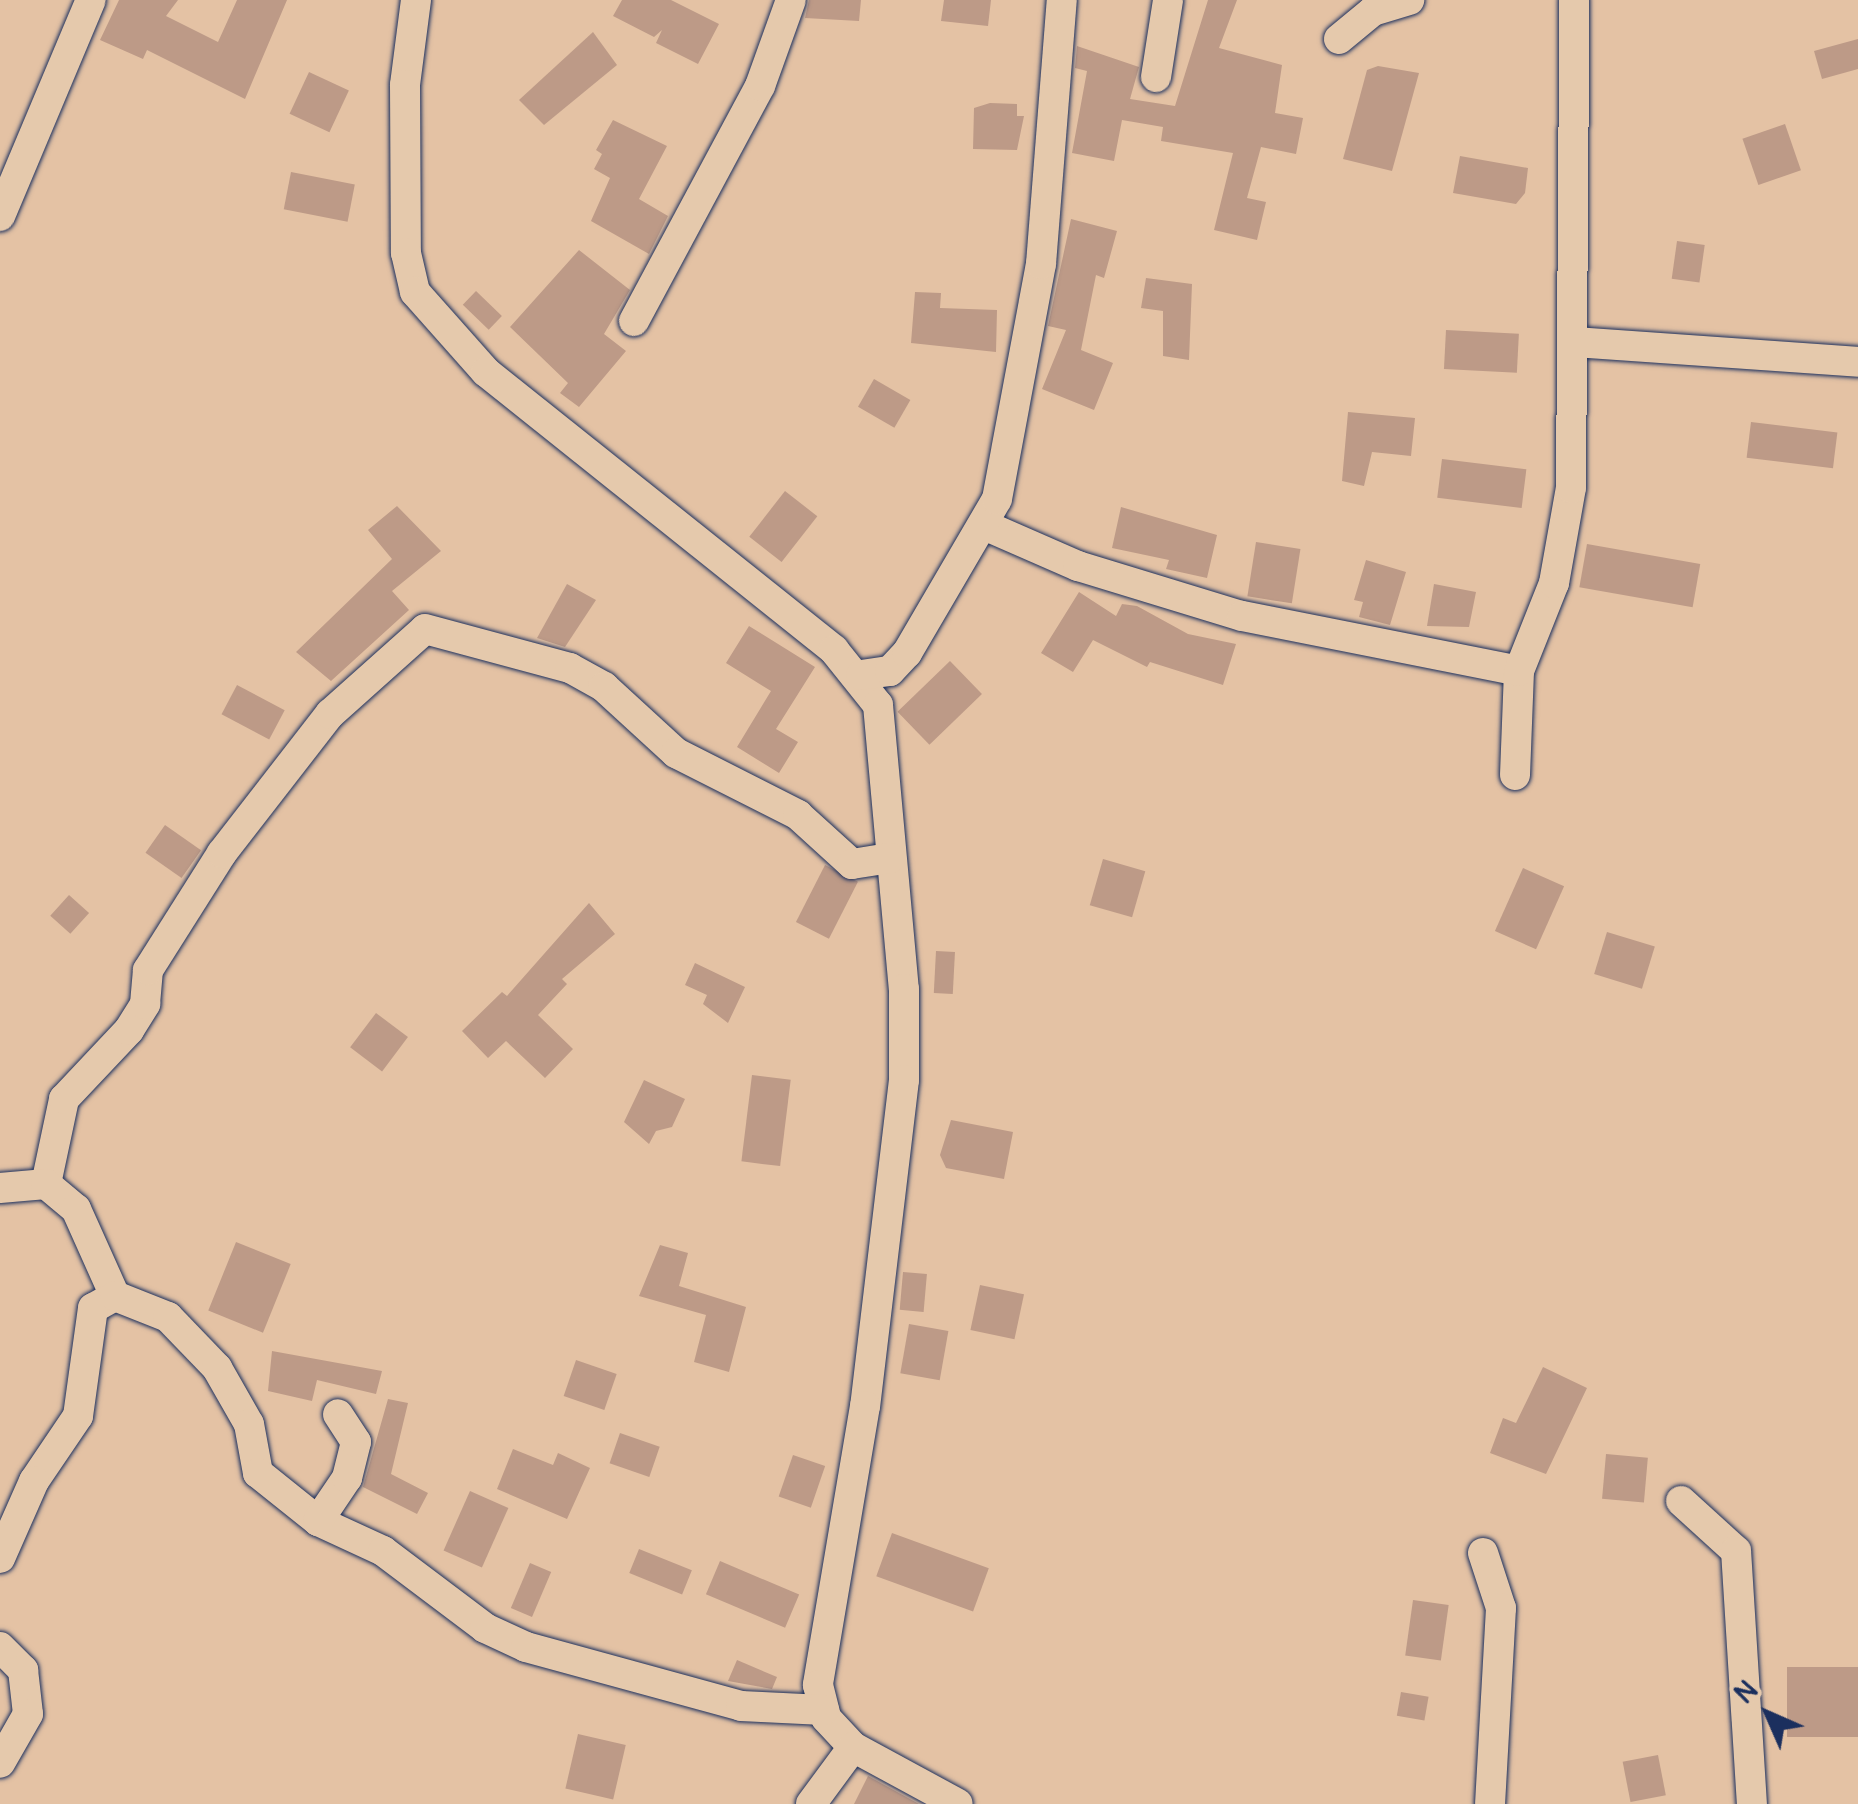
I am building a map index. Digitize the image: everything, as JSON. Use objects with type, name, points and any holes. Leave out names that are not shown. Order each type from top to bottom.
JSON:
[{"type":"street","points":[[0,216],[91,0]]},
{"type":"street","points":[[416,0],[405,86],[406,253],[415,292],[486,372],[861,675],[878,705],[904,1080],[865,1406],[820,1648],[824,1710],[853,1748],[958,1804]]},
{"type":"street","points":[[634,321],[760,86],[790,0]]},
{"type":"street","points":[[861,675],[890,672],[906,653],[984,525],[1020,405],[1042,264],[1062,0]]},
{"type":"street","points":[[1156,77],[1168,0]]},
{"type":"street","points":[[1339,39],[1373,11],[1410,0]]},
{"type":"street","points":[[1515,775],[1519,671],[1554,583],[1570,488],[1575,342],[1568,289],[1574,0]]},
{"type":"street","points":[[1575,342],[1858,362]]},
{"type":"street","points":[[984,525],[1078,566],[1242,616],[1519,671]]},
{"type":"street","points":[[46,1184],[64,1100],[129,1030],[144,1004],[148,970],[222,853],[330,714],[425,629],[570,668],[604,687],[676,753],[798,815],[852,864],[891,858]]},
{"type":"street","points":[[0,1188],[46,1184],[76,1208],[114,1296],[168,1317],[217,1368],[249,1424],[258,1473],[318,1521],[358,1536],[485,1628],[526,1647],[741,1706],[824,1710]]},
{"type":"street","points":[[0,1558],[34,1481],[78,1416],[93,1308],[114,1296]]},
{"type":"street","points":[[318,1521],[348,1478],[356,1442],[338,1414]]},
{"type":"street","points":[[1682,1501],[1736,1551],[1752,1804]]},
{"type":"street","points":[[1484,1553],[1501,1608],[1490,1804]]},
{"type":"street","points":[[0,1647],[23,1670],[28,1714],[0,1763]]},
{"type":"street","points":[[810,1804],[853,1748]]},
{"type":"building","points":[[119,0],[178,0],[166,16],[218,42],[237,0],[287,0],[245,99],[147,50],[143,59],[100,40]]},
{"type":"building","points":[[622,0],[671,0],[719,24],[698,64],[656,43],[662,30],[654,37],[613,16]]},
{"type":"building","points":[[809,0],[861,0],[859,21],[805,18]]},
{"type":"building","points":[[944,0],[991,0],[988,26],[941,21]]},
{"type":"building","points":[[1208,0],[1237,0],[1219,48],[1282,65],[1275,113],[1303,118],[1296,154],[1261,147],[1247,198],[1266,202],[1257,240],[1214,230],[1233,153],[1161,141],[1163,127],[1122,120],[1114,161],[1072,153],[1087,71],[1075,68],[1077,46],[1139,67],[1130,99],[1175,106]]},
{"type":"building","points":[[593,32],[617,65],[544,125],[519,100]]},
{"type":"building","points":[[1858,39],[1858,69],[1822,79],[1814,51]]},
{"type":"building","points":[[1378,66],[1419,73],[1392,171],[1343,159],[1367,70]]},
{"type":"building","points":[[309,72],[349,91],[329,132],[290,114]]},
{"type":"building","points":[[990,103],[1017,104],[1017,116],[1024,116],[1017,150],[973,149],[974,108]]},
{"type":"building","points":[[613,120],[667,146],[639,199],[668,216],[649,254],[591,221],[610,178],[594,169],[602,154],[596,150]]},
{"type":"building","points":[[1785,124],[1801,170],[1758,185],[1742,139]]},
{"type":"building","points":[[1460,156],[1528,168],[1525,193],[1516,204],[1453,193]]},
{"type":"building","points":[[291,172],[355,184],[348,222],[284,209]]},
{"type":"building","points":[[1071,219],[1117,231],[1104,278],[1096,275],[1081,350],[1113,363],[1094,410],[1042,389],[1066,330],[1048,326]]},
{"type":"building","points":[[1677,241],[1705,245],[1699,283],[1672,279]]},
{"type":"building","points":[[579,250],[630,290],[604,334],[626,351],[579,407],[560,393],[568,383],[510,327]]},
{"type":"building","points":[[1146,278],[1192,284],[1189,360],[1163,356],[1163,311],[1141,308]]},
{"type":"building","points":[[476,291],[502,316],[489,330],[463,305]]},
{"type":"building","points":[[915,292],[941,293],[940,308],[997,310],[996,352],[911,343]]},
{"type":"building","points":[[1446,330],[1519,334],[1517,373],[1444,369]]},
{"type":"building","points":[[874,379],[910,400],[894,428],[858,407]]},
{"type":"building","points":[[1348,412],[1415,418],[1411,456],[1372,452],[1364,486],[1342,481]]},
{"type":"building","points":[[1751,422],[1837,433],[1833,468],[1747,458]]},
{"type":"building","points":[[1442,459],[1526,469],[1522,508],[1437,498]]},
{"type":"building","points":[[785,491],[817,516],[782,562],[749,537]]},
{"type":"building","points":[[397,506],[441,551],[392,591],[409,610],[331,681],[296,652],[392,559],[368,530]]},
{"type":"building","points":[[1121,507],[1217,535],[1207,578],[1166,569],[1169,560],[1112,548]]},
{"type":"building","points":[[1256,542],[1300,549],[1292,603],[1247,596]]},
{"type":"building","points":[[1587,544],[1700,564],[1693,607],[1579,587]]},
{"type":"building","points":[[1366,560],[1406,572],[1390,625],[1359,617],[1363,602],[1354,600]]},
{"type":"building","points":[[567,584],[596,600],[565,647],[537,638]]},
{"type":"building","points":[[1434,584],[1476,592],[1469,627],[1427,626]]},
{"type":"building","points":[[1079,592],[1116,616],[1122,604],[1137,606],[1188,634],[1236,644],[1223,685],[1150,662],[1147,667],[1093,640],[1073,672],[1041,653]]},
{"type":"building","points":[[749,626],[815,667],[776,729],[798,742],[779,773],[737,747],[771,691],[726,663]]},
{"type":"building","points":[[950,661],[982,694],[929,745],[897,712]]},
{"type":"building","points":[[237,685],[285,710],[269,739],[222,714]]},
{"type":"building","points":[[165,825],[201,850],[182,878],[145,853]]},
{"type":"building","points":[[1103,859],[1145,871],[1132,917],[1090,905]]},
{"type":"building","points":[[825,865],[858,882],[829,939],[796,922]]},
{"type":"building","points":[[1523,868],[1564,886],[1536,949],[1495,931]]},
{"type":"building","points":[[69,895],[89,913],[70,934],[50,916]]},
{"type":"building","points":[[589,903],[615,934],[562,979],[567,984],[538,1015],[573,1049],[545,1078],[506,1041],[488,1058],[462,1031],[502,992],[507,996]]},
{"type":"building","points":[[1607,932],[1655,947],[1642,989],[1594,974]]},
{"type":"building","points":[[936,951],[955,952],[953,994],[934,993]]},
{"type":"building","points":[[695,963],[745,987],[728,1023],[703,1004],[707,995],[685,985]]},
{"type":"building","points":[[376,1013],[408,1037],[382,1071],[350,1047]]},
{"type":"building","points":[[752,1075],[791,1080],[780,1166],[741,1161]]},
{"type":"building","points":[[644,1080],[685,1099],[672,1127],[656,1131],[649,1144],[624,1122]]},
{"type":"building","points":[[951,1120],[1013,1132],[1004,1179],[946,1168],[940,1155]]},
{"type":"building","points":[[236,1242],[291,1264],[263,1333],[208,1311]]},
{"type":"building","points":[[660,1245],[688,1253],[679,1286],[746,1307],[729,1372],[694,1362],[706,1315],[639,1296]]},
{"type":"building","points":[[903,1272],[927,1274],[924,1312],[900,1310]]},
{"type":"building","points":[[980,1285],[1024,1294],[1014,1339],[970,1330]]},
{"type":"building","points":[[909,1324],[948,1331],[940,1380],[900,1373]]},
{"type":"building","points":[[272,1351],[382,1371],[376,1394],[317,1380],[312,1401],[268,1391]]},
{"type":"building","points":[[576,1360],[617,1374],[604,1410],[564,1396]]},
{"type":"building","points":[[1543,1367],[1587,1388],[1546,1474],[1490,1453],[1503,1418],[1516,1423]]},
{"type":"building","points":[[388,1399],[408,1403],[391,1474],[428,1493],[417,1514],[363,1487]]},
{"type":"building","points":[[620,1433],[660,1447],[649,1477],[610,1463]]},
{"type":"building","points":[[513,1449],[553,1465],[558,1453],[590,1468],[567,1519],[497,1489]]},
{"type":"building","points":[[1606,1454],[1648,1458],[1644,1502],[1602,1499]]},
{"type":"building","points":[[793,1455],[825,1466],[811,1508],[779,1497]]},
{"type":"building","points":[[470,1491],[508,1508],[482,1567],[444,1550]]},
{"type":"building","points":[[892,1533],[989,1568],[973,1611],[876,1576]]},
{"type":"building","points":[[639,1549],[692,1570],[682,1594],[629,1573]]},
{"type":"building","points":[[720,1561],[799,1595],[785,1628],[706,1594]]},
{"type":"building","points":[[530,1563],[551,1572],[532,1617],[511,1608]]},
{"type":"building","points":[[1413,1600],[1449,1605],[1441,1660],[1405,1655]]},
{"type":"building","points":[[737,1660],[777,1677],[772,1689],[728,1681]]},
{"type":"building","points":[[1787,1667],[1858,1667],[1858,1737],[1787,1737]]},
{"type":"building","points":[[1401,1692],[1429,1697],[1424,1720],[1397,1716]]},
{"type":"building","points":[[578,1734],[626,1745],[613,1800],[565,1789]]},
{"type":"building","points":[[1658,1755],[1666,1795],[1630,1802],[1623,1762]]},
{"type":"building","points":[[868,1776],[919,1804],[854,1804]]}]
